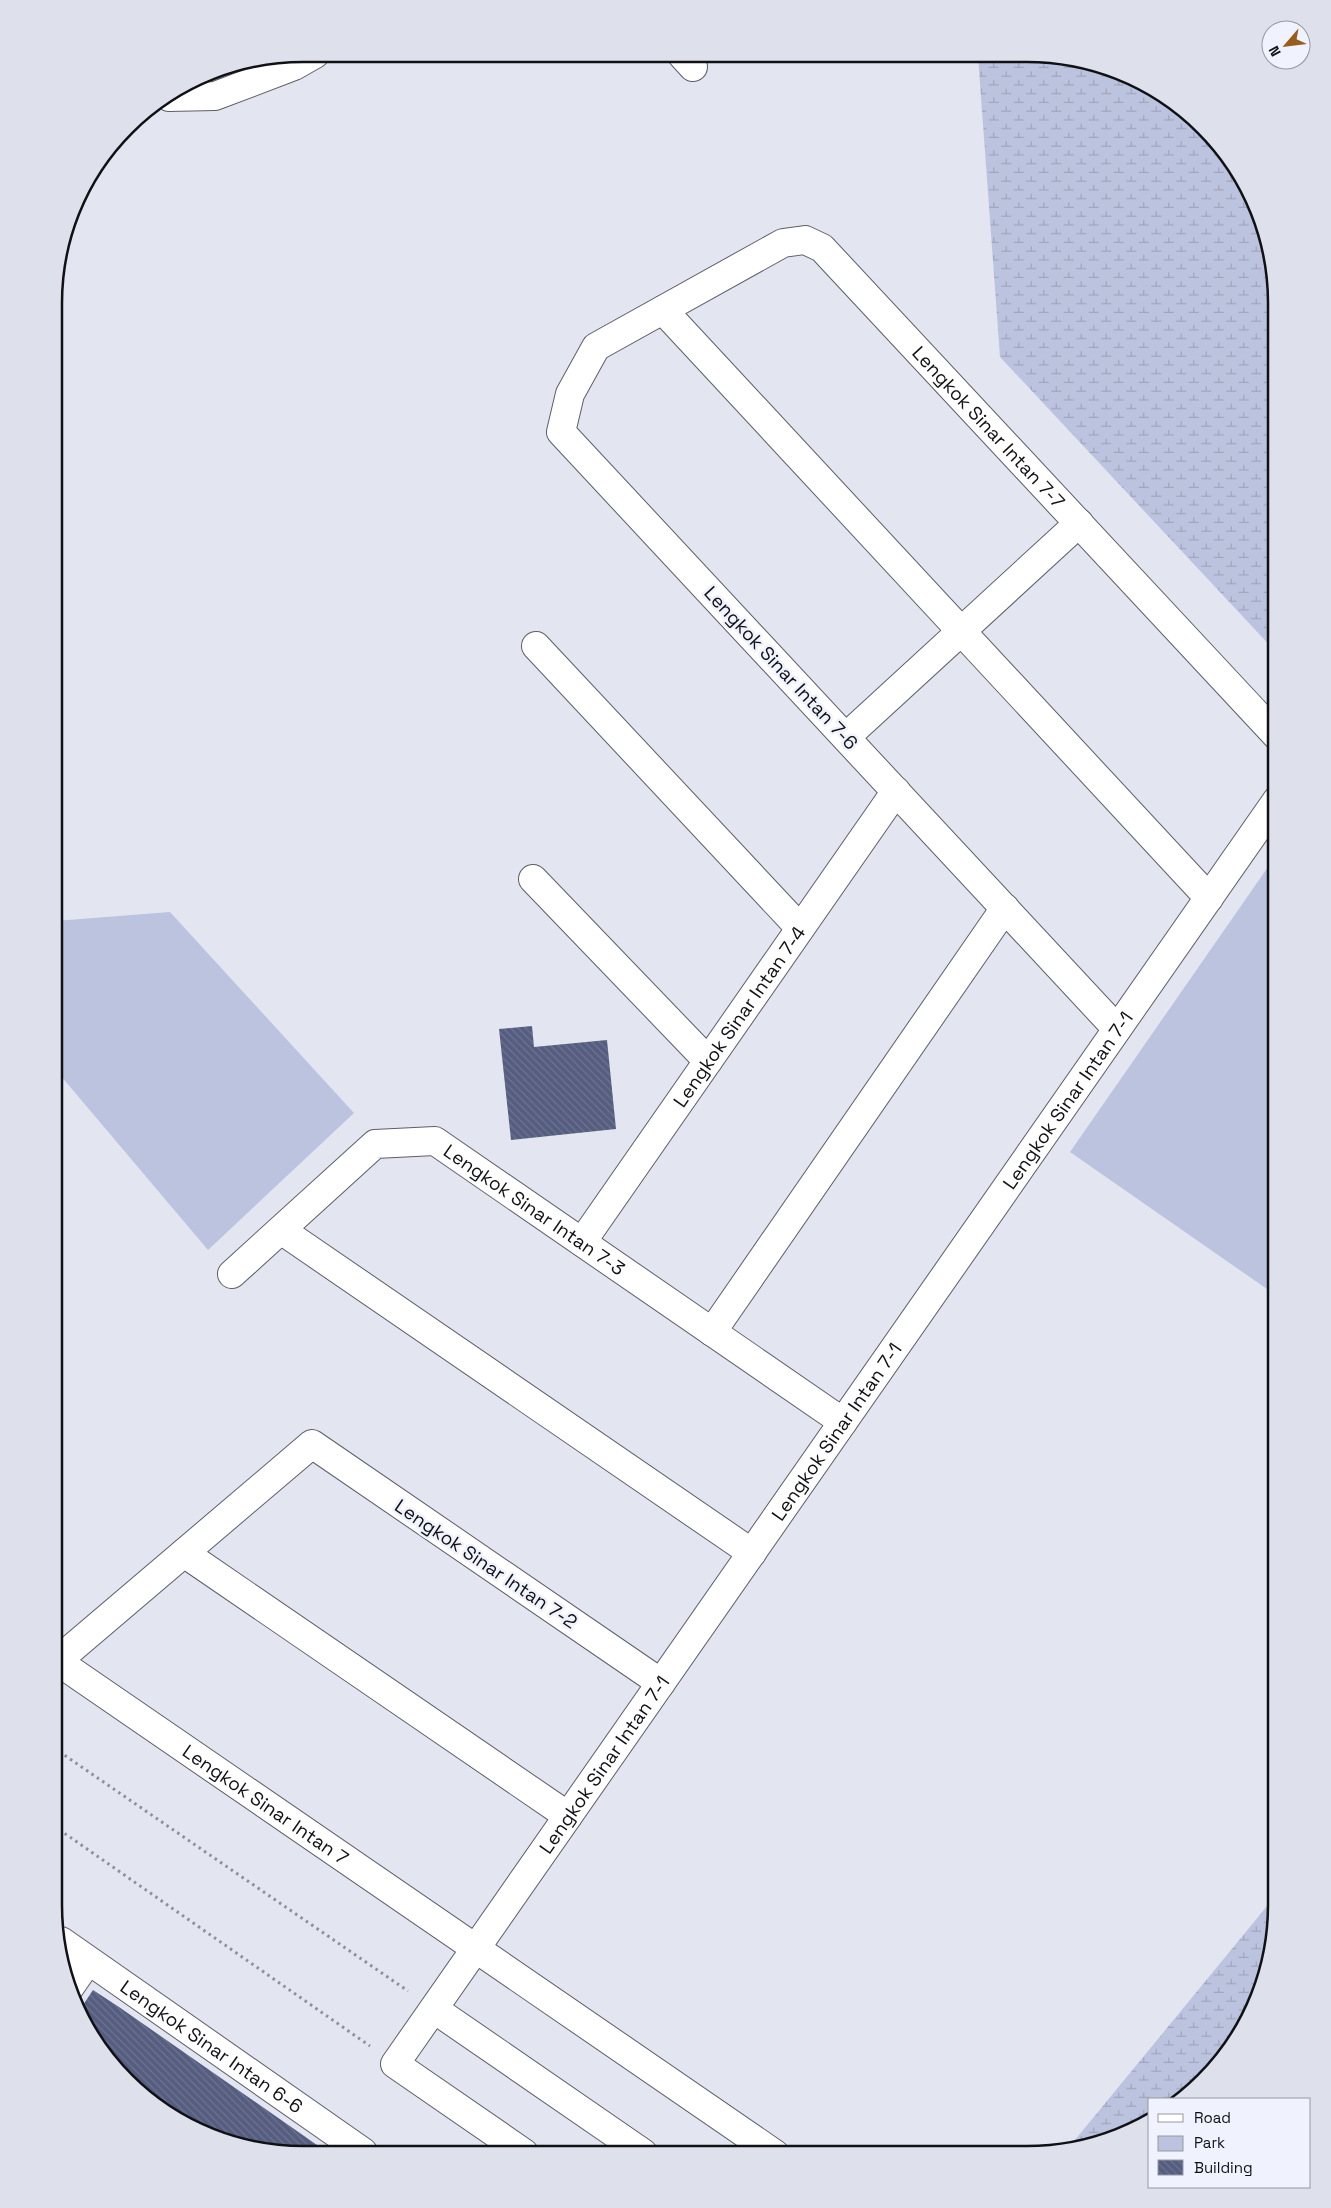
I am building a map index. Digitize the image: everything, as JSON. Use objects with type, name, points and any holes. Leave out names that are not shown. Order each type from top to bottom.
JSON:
[{"type":"street","points":[[180,97],[215,96],[301,62]]},
{"type":"street","name":"Lengkok Sinar Intan 7-7","points":[[664,310],[783,243],[805,240],[822,248],[1268,724]]},
{"type":"street","points":[[664,310],[1209,898]]},
{"type":"street","name":"Lengkok Sinar Intan 7-6","points":[[664,310],[596,347],[570,394],[561,432],[1117,1029]]},
{"type":"street","points":[[846,737],[1079,523]]},
{"type":"street","points":[[536,646],[800,928]]},
{"type":"street","name":"Lengkok Sinar Intan 7-4","points":[[582,1242],[896,791]]},
{"type":"street","name":"Lengkok Sinar Intan 7-1","points":[[395,2064],[1268,813]]},
{"type":"street","points":[[532,879],[708,1060]]},
{"type":"street","points":[[712,1332],[1005,908]]},
{"type":"street","name":"Lengkok Sinar Intan 7-3","points":[[232,1274],[375,1144],[435,1141],[843,1422]]},
{"type":"street","points":[[281,1230],[752,1553]]},
{"type":"street","name":"Lengkok Sinar Intan 7-2","points":[[184,1553],[312,1444],[661,1683]]},
{"type":"street","points":[[184,1553],[568,1816]]},
{"type":"street","name":"Lengkok Sinar Intan 7","points":[[62,1657],[184,1553]]},
{"type":"street","name":"Lengkok Sinar Intan 7","points":[[62,1664],[763,2146]]},
{"type":"street","name":"Lengkok Sinar Intan 6-6","points":[[66,1945],[354,2146]]},
{"type":"street","points":[[75,1980],[88,1961]]},
{"type":"street","points":[[434,2009],[633,2146]]},
{"type":"street","points":[[395,2064],[514,2146]]},
{"type":"path","points":[[62,1753],[434,2009]]},
{"type":"path","points":[[62,1832],[395,2064]]},
{"type":"green space","points":[[978,62],[1027,62],[1074,67],[1105,75],[1134,87],[1174,112],[1198,133],[1219,157],[1244,197],[1256,226],[1264,257],[1268,288],[1268,643],[1000,357]]},
{"type":"green space","points":[[1268,867],[1268,1290],[1070,1152]]},
{"type":"green space","points":[[170,912],[354,1113],[208,1250],[62,1077],[62,920]]},
{"type":"green space","points":[[1268,1905],[1264,1951],[1256,1982],[1244,2011],[1219,2051],[1198,2075],[1171,2098],[1148,2098],[1148,2113],[1105,2133],[1074,2141]]},
{"type":"building","points":[[532,1026],[534,1047],[607,1040],[616,1129],[511,1140],[499,1029]]},
{"type":"building","points":[[93,1990],[318,2146],[257,2141],[226,2133],[183,2113],[157,2096],[122,2063],[103,2038],[84,2004]]}]
